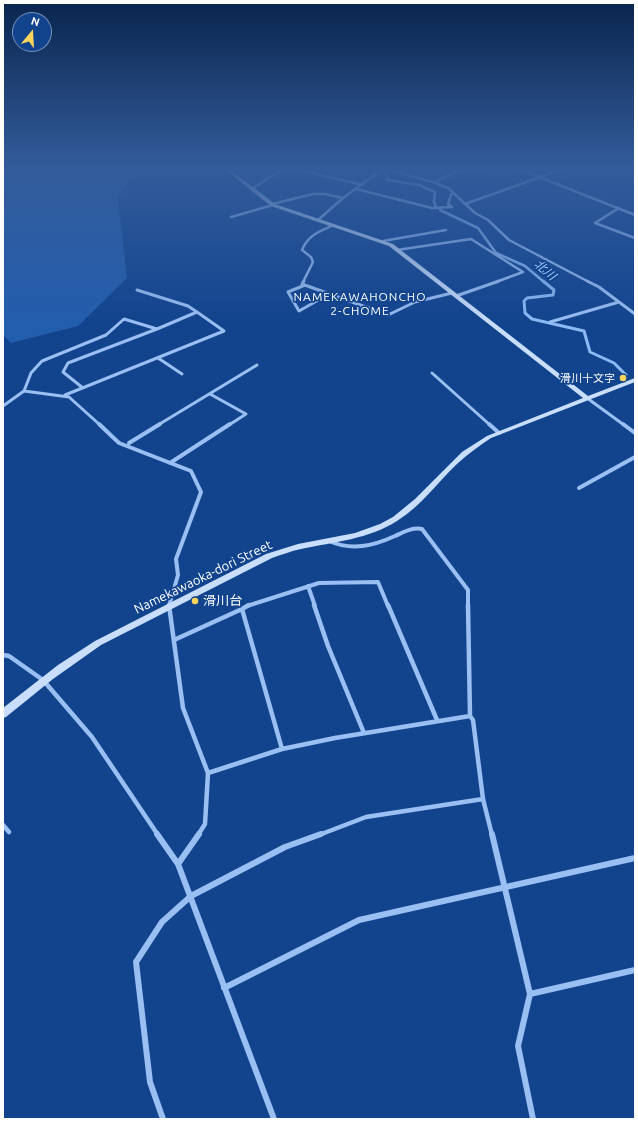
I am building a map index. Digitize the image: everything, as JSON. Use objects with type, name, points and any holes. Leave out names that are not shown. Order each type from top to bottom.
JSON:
[{"type":"street","points":[[487,219],[509,240],[599,286],[634,313]]},
{"type":"street","points":[[602,219],[595,224],[635,238]]},
{"type":"street","points":[[318,220],[383,241],[397,250],[587,398],[635,433]]},
{"type":"street","points":[[305,285],[302,284],[313,262],[311,257],[302,250],[304,242],[309,237],[334,225]]},
{"type":"street","points":[[383,241],[446,230]]},
{"type":"street","points":[[329,294],[298,311],[288,292],[305,285],[388,315],[415,302],[454,295],[523,272],[471,239],[397,250]]},
{"type":"street","points":[[64,396],[224,331],[188,306],[138,290]]},
{"type":"street","points":[[550,322],[619,302]]},
{"type":"street","points":[[83,388],[63,372],[68,363],[158,329],[197,312]]},
{"type":"street","points":[[3,406],[24,391],[32,373],[42,361],[106,335],[124,320],[158,329]]},
{"type":"street","points":[[158,358],[182,374]]},
{"type":"street","points":[[129,443],[257,365]]},
{"type":"street","points":[[432,373],[499,433]]},
{"type":"street","name":"Namekawaoka-dori Street","points":[[3,714],[43,680],[98,643],[269,556],[297,548],[354,536],[376,529],[390,522],[407,510],[454,461],[467,450],[499,433],[635,380]]},
{"type":"street","points":[[24,391],[69,397],[119,443],[191,471],[201,492],[176,559],[178,575],[169,606],[183,708],[208,773],[206,824],[178,864]]},
{"type":"street","points":[[170,463],[246,414],[210,394]]},
{"type":"street","points":[[579,488],[635,457]]},
{"type":"street","points":[[329,541],[339,547],[350,548],[385,541],[415,527],[422,529],[468,590],[470,716],[473,720],[483,799],[506,888],[530,994],[518,1046],[533,1119]]},
{"type":"street","points":[[174,640],[252,604],[308,586],[319,583],[378,582],[437,720]]},
{"type":"street","points":[[308,586],[328,646],[364,733]]},
{"type":"street","points":[[242,609],[282,749]]},
{"type":"street","points":[[3,655],[9,656],[43,680],[92,737],[178,864],[274,1119]]},
{"type":"street","points":[[208,773],[282,749],[437,720],[470,716]]},
{"type":"street","points":[[163,1119],[150,1082],[136,962],[162,922],[191,896],[285,847],[366,817],[483,799]]},
{"type":"street","points":[[3,825],[9,832]]},
{"type":"street","points":[[224,988],[359,920],[635,858]]},
{"type":"street","points":[[530,994],[635,970]]},
{"type":"shaded area","points":[[3,219],[120,219],[127,278],[78,326],[11,343],[3,335]]},
{"type":"waterway","name":"北川","points":[[460,219],[478,228],[496,253],[525,266],[544,282]]},
{"type":"waterway","name":"北川","points":[[543,281],[554,290],[553,295],[527,298],[524,301],[525,313],[532,319],[584,331],[590,352],[614,363],[626,375]]},
{"type":"place","name":"滑川十文字","points":[[623,378]]},
{"type":"place","name":"滑川台","points":[[195,601]]},
{"type":"district","name":"NAMEKAWAHONCHO 2-CHOME","points":[[360,304]]}]
